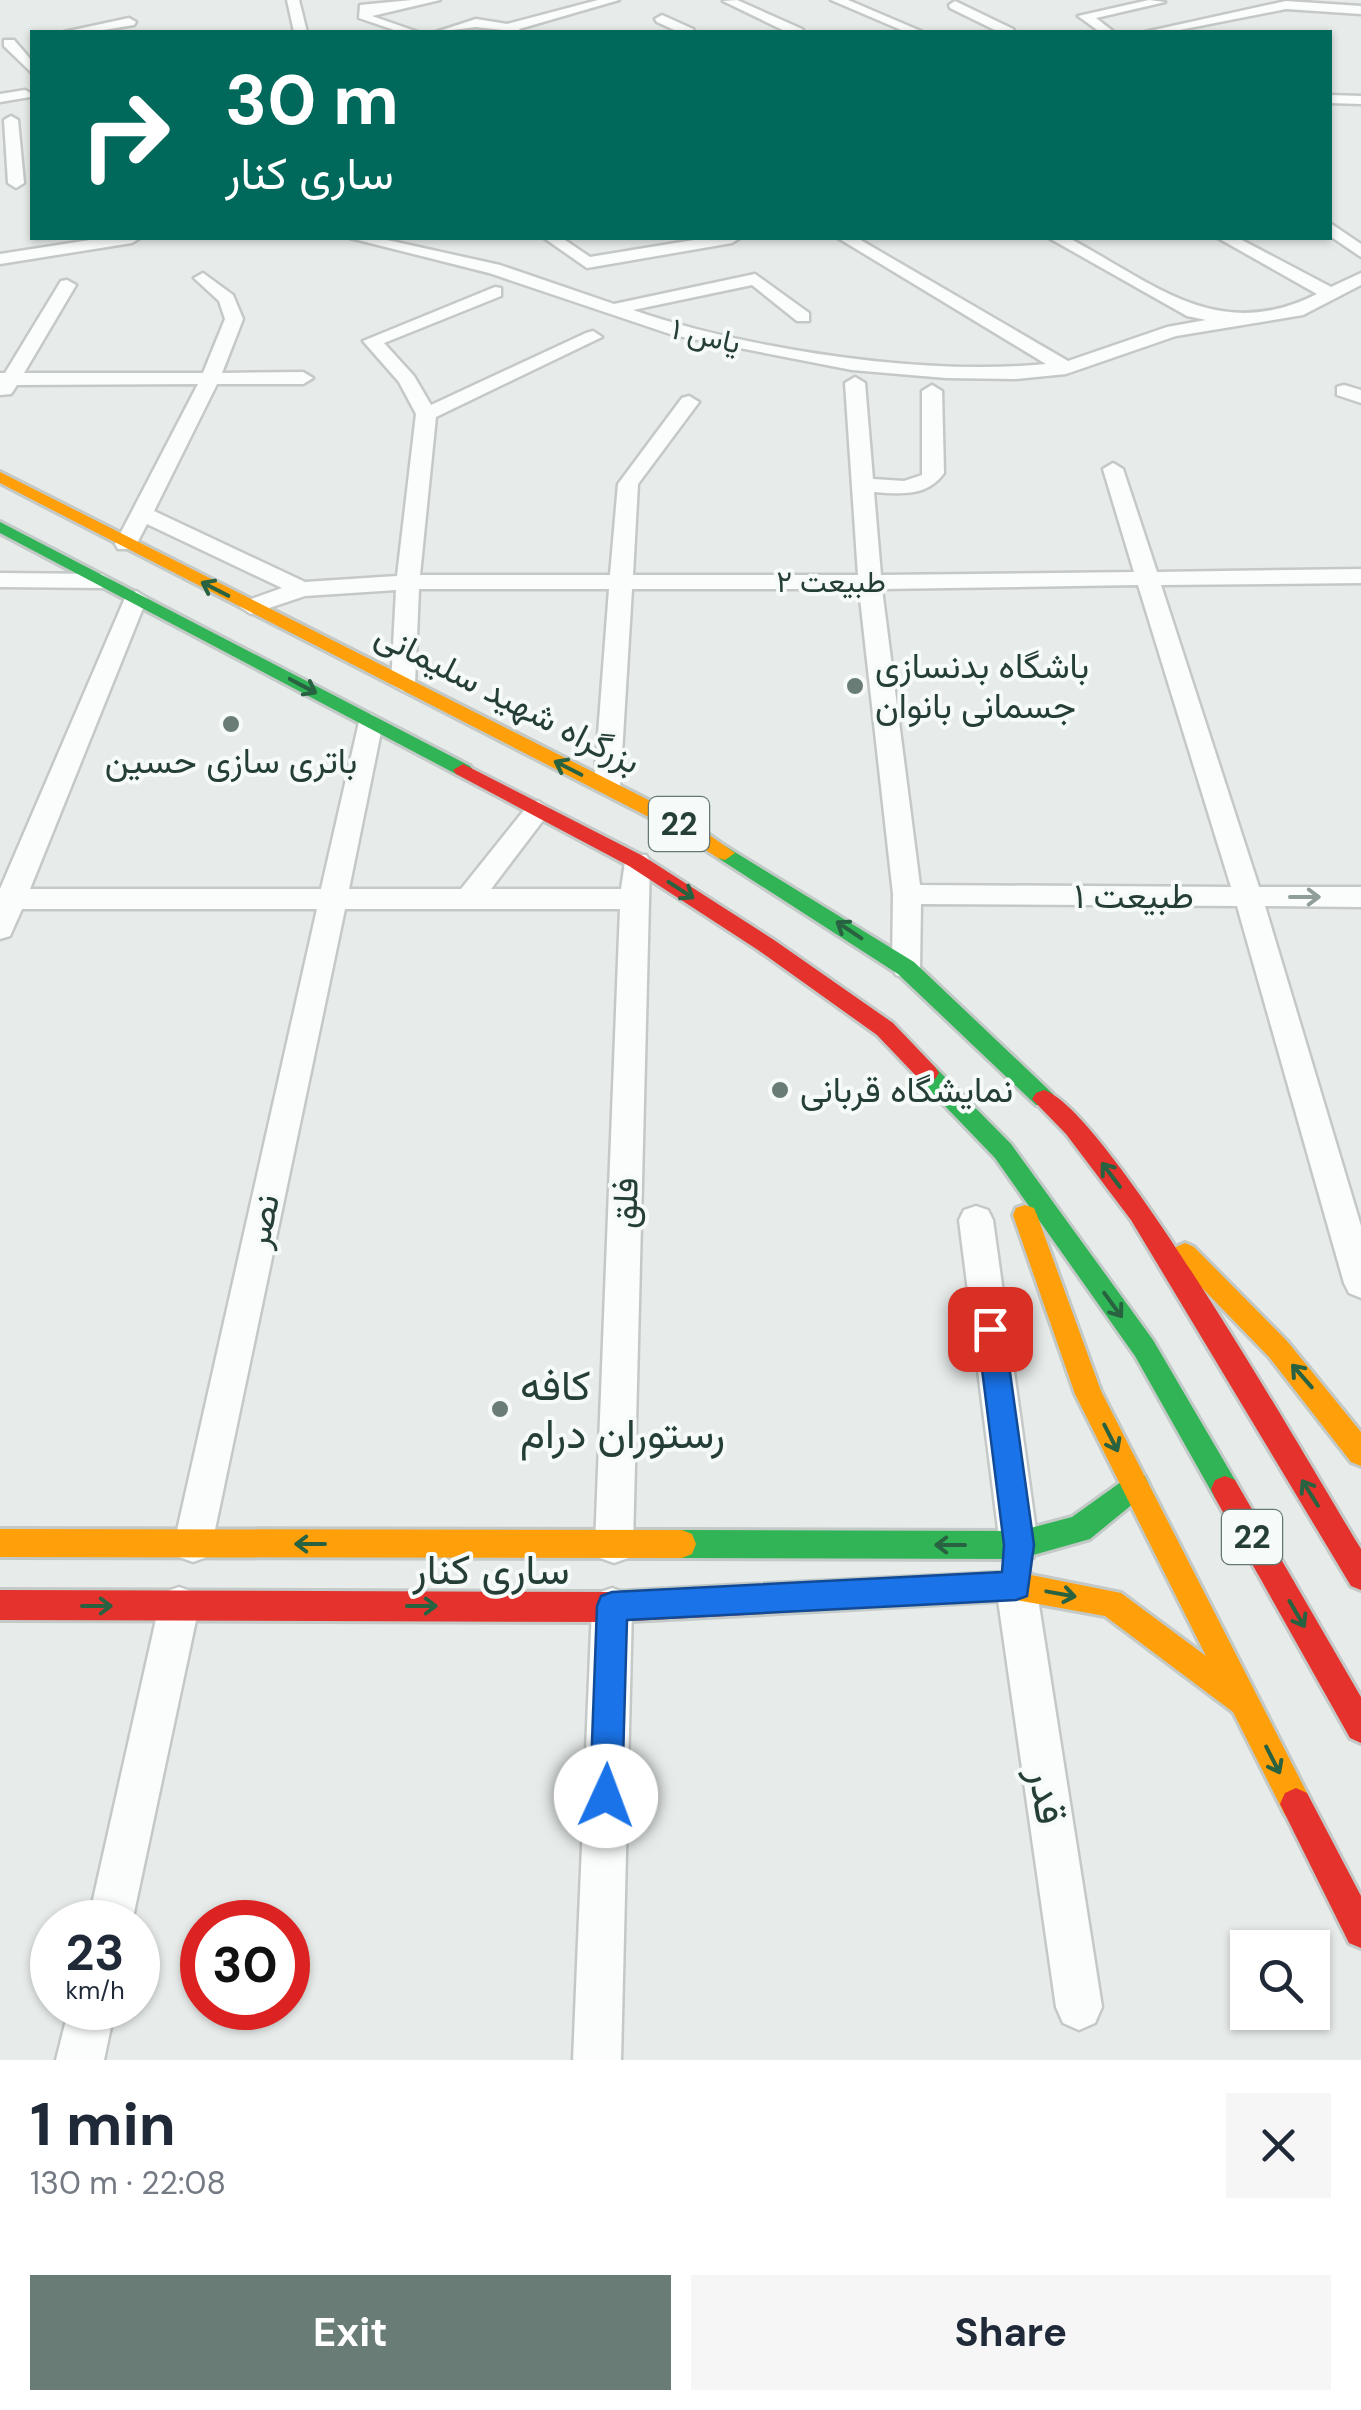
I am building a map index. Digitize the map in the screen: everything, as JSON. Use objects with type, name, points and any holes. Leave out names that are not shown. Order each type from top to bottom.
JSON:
[{"type":"main road","name":"بزرگراه شهید سلیمانی","points":[[0,478],[682,825],[906,968],[1074,1126],[1140,1213],[1361,1576]]},
{"type":"main road","name":"22","points":[[0,527],[636,861],[766,944],[885,1029],[1003,1151],[1144,1348],[1361,1727]]},
{"type":"main road","points":[[1003,1151],[1089,1394],[1361,1931]]},
{"type":"main road","points":[[1140,1213],[1234,1298],[1318,1394],[1361,1454]]},
{"type":"main road","name":"ساری کنار","points":[[0,1606],[187,1571],[613,1580],[1018,1566],[1080,1530],[1135,1485]]},
{"type":"main road","name":"ساری کنار","points":[[0,1543],[187,1571],[613,1580],[1018,1566],[1111,1603],[1245,1706]]},
{"type":"street","points":[[294,0],[302,30]]},
{"type":"street","points":[[404,30],[366,18],[364,6],[434,0]]},
{"type":"street","points":[[450,30],[476,23],[511,30],[613,0]]},
{"type":"street","points":[[836,0],[911,30]]},
{"type":"street","points":[[1105,30],[1085,16],[1158,2],[1155,0]]},
{"type":"street","points":[[1266,0],[1280,6]]},
{"type":"street","points":[[728,1],[793,30]]},
{"type":"street","points":[[1162,30],[1280,6],[1309,4],[1361,10]]},
{"type":"street","points":[[955,6],[1004,30]]},
{"type":"street","points":[[118,11],[135,27]]},
{"type":"street","points":[[662,19],[684,30]]},
{"type":"street","points":[[97,30],[135,27]]},
{"type":"street","points":[[4,44],[30,39]]},
{"type":"street","points":[[4,44],[30,67]]},
{"type":"street","points":[[0,98],[25,94]]},
{"type":"street","points":[[1332,99],[1361,100]]},
{"type":"street","points":[[11,120],[16,143],[16,183]]},
{"type":"street","points":[[1332,230],[1361,252]]},
{"type":"street","points":[[0,259],[119,240]]},
{"type":"street","name":"یاس ۱","points":[[366,240],[494,270],[689,334],[852,364],[1016,374],[1066,368],[1172,331],[1282,315],[1361,278]]},
{"type":"street","points":[[555,240],[587,263],[705,240]]},
{"type":"street","points":[[849,240],[1066,368]]},
{"type":"street","points":[[1061,240],[1193,312],[1244,320]]},
{"type":"street","points":[[1230,240],[1331,294]]},
{"type":"street","points":[[126,544],[211,378],[234,319],[227,299],[202,278]]},
{"type":"street","points":[[607,310],[755,278],[803,318]]},
{"type":"street","points":[[4,385],[67,285]]},
{"type":"street","points":[[403,684],[408,582],[426,414],[406,380],[372,340],[495,292]]},
{"type":"street","points":[[426,414],[592,337]]},
{"type":"street","points":[[4,385],[302,378]]},
{"type":"street","points":[[856,383],[870,582],[907,894],[906,968]]},
{"type":"street","points":[[865,485],[920,486],[930,481],[934,473],[932,391]]},
{"type":"street","points":[[606,787],[628,484],[689,402]]},
{"type":"street","points":[[1113,469],[1248,897],[1361,1283]]},
{"type":"street","points":[[143,514],[302,589]]},
{"type":"street","name":"طبیعت ۲","points":[[302,589],[408,582],[1361,576]]},
{"type":"street","points":[[0,580],[102,581]]},
{"type":"street","points":[[250,607],[302,589]]},
{"type":"street","points":[[0,929],[6,899],[136,598]]},
{"type":"street","name":"نصر","points":[[115,1900],[371,722]]},
{"type":"street","points":[[469,899],[538,810]]},
{"type":"street","name":"فلق","points":[[598,2060],[636,861]]},
{"type":"street","name":"طبیعت ۱","points":[[907,894],[1361,897]]},
{"type":"street","points":[[6,899],[635,899]]},
{"type":"street","name":"قدر","points":[[976,1220],[1018,1566],[1079,2007]]},
{"type":"street","points":[[80,2060],[87,2030]]},
{"type":"traffic: fast","points":[[0,527],[463,770]]},
{"type":"traffic: fast","points":[[725,853],[906,968],[1044,1099]]},
{"type":"traffic: fast","points":[[927,1073],[1003,1151],[1144,1348],[1225,1489]]},
{"type":"traffic: fast","points":[[682,1544],[1019,1545],[1080,1529],[1135,1485]]},
{"type":"traffic: slow","points":[[0,477],[681,825],[725,853]]},
{"type":"traffic: slow","points":[[1025,1215],[1089,1394],[1296,1804]]},
{"type":"traffic: slow","points":[[1185,1254],[1278,1349],[1361,1453]]},
{"type":"traffic: slow","points":[[0,1543],[682,1544]]},
{"type":"traffic: slow","points":[[746,1600],[1016,1586],[1111,1603],[1234,1697]]},
{"type":"traffic: jam","points":[[463,770],[636,861],[766,945],[885,1029],[927,1073]]},
{"type":"traffic: jam","points":[[1044,1099],[1074,1127],[1140,1213],[1361,1576]]},
{"type":"traffic: jam","points":[[1225,1489],[1361,1727]]},
{"type":"traffic: jam","points":[[0,1605],[612,1607],[746,1600]]},
{"type":"traffic: jam","points":[[1296,1804],[1361,1931]]},
{"type":"place","name":"باشگاه بدنسازی جسمانی بانوان","points":[[855,686]]},
{"type":"place","name":"باتری سازی حسین","points":[[231,724]]},
{"type":"place","name":"نمایشگاه قربانی","points":[[780,1090]]},
{"type":"place","name":"کافه رستوران درام","points":[[500,1409]]},
{"type":"route","points":[[606,1796],[612,1606],[1016,1586],[1019,1545],[990,1329]]}]
